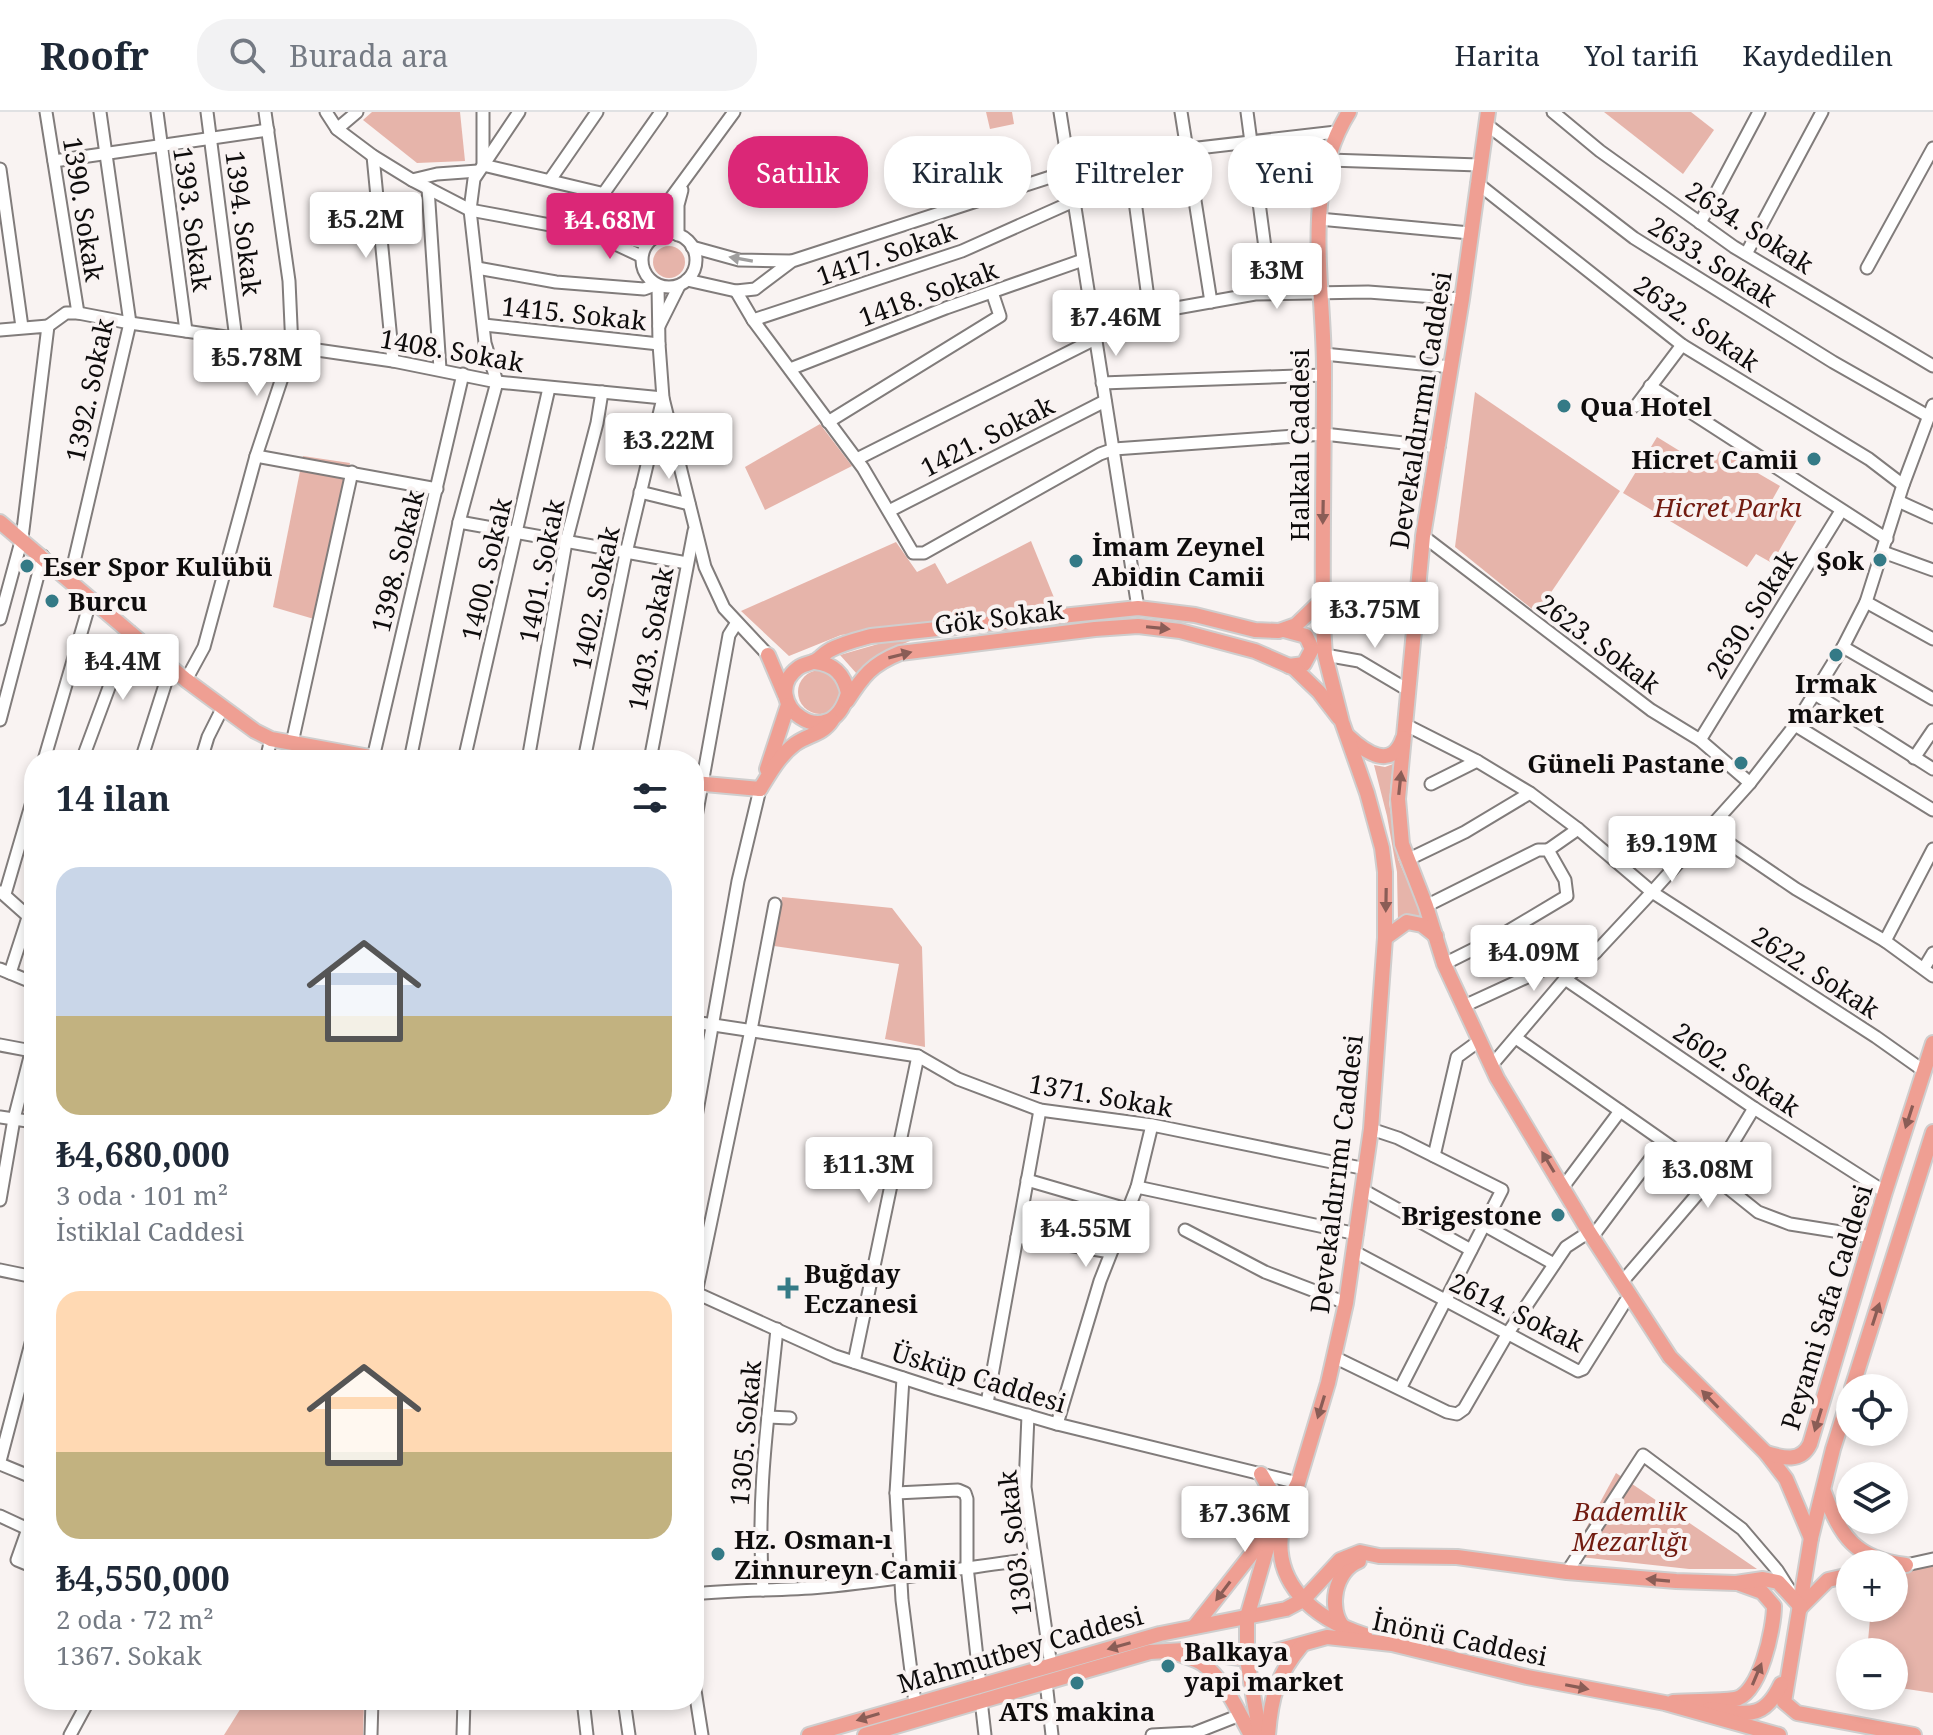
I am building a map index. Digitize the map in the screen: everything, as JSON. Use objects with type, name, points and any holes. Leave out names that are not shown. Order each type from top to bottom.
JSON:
[{"type":"main road","name":"Halkalı Caddesi","points":[[1335,136],[1349,112]]},
{"type":"main road","name":"Devekaldırımı Caddesi","points":[[1407,860],[1402,844],[1398,799],[1423,536],[1462,299],[1487,118]]},
{"type":"main road","name":"Halkalı Caddesi","points":[[1319,208],[1324,354],[1325,655],[1376,823]]},
{"type":"main road","points":[[0,522],[186,680],[223,707],[271,739],[315,750]]},
{"type":"main road","points":[[1284,630],[1304,618],[1323,599]]},
{"type":"main road","name":"Gök Sokak","points":[[760,789],[787,701],[786,685],[790,676],[841,644],[871,636],[1138,608],[1195,615],[1255,630],[1284,630]]},
{"type":"main road","points":[[1000,622],[1002,641]]},
{"type":"main road","name":"Gök Sokak","points":[[845,705],[863,676],[881,660],[900,653],[1138,626],[1180,631],[1255,651],[1294,668],[1319,692],[1345,729]]},
{"type":"main road","points":[[1284,630],[1306,636],[1312,649],[1304,664],[1289,666]]},
{"type":"main road","points":[[704,783],[760,789],[779,759],[797,742],[826,729],[845,705],[848,693],[842,675],[835,668],[810,663],[780,663],[768,655]]},
{"type":"main road","points":[[768,655],[787,701],[799,718],[816,724],[833,718]]},
{"type":"main road","points":[[1345,729],[1368,752],[1383,756],[1396,751],[1405,728]]},
{"type":"main road","name":"Devekaldırımı Caddesi","points":[[1260,1735],[1247,1659],[1247,1617],[1270,1538],[1298,1483],[1334,1357],[1355,1252],[1366,1169],[1385,938],[1385,872],[1376,823]]},
{"type":"main road","points":[[1407,860],[1426,906],[1444,964],[1491,1066],[1591,1234],[1670,1357],[1766,1453]]},
{"type":"main road","points":[[1385,938],[1407,922],[1422,925],[1436,936]]},
{"type":"main road","name":"Peyami Safa Caddesi","points":[[1766,1453],[1793,1458],[1807,1451],[1810,1444],[1933,1043]]},
{"type":"main road","name":"Peyami Safa Caddesi","points":[[1856,1374],[1933,1132]]},
{"type":"main road","name":"Peyami Safa Caddesi","points":[[1788,1671],[1811,1538],[1836,1439]]},
{"type":"main road","name":"Peyami Safa Caddesi","points":[[1766,1453],[1791,1486],[1811,1538]]},
{"type":"main road","points":[[1261,1474],[1286,1511]]},
{"type":"main road","points":[[1824,1492],[1844,1534],[1860,1550]]},
{"type":"main road","points":[[1286,1511],[1280,1535],[1283,1561],[1288,1578],[1303,1600],[1331,1623],[1392,1644]]},
{"type":"main road","points":[[1194,1627],[1286,1511]]},
{"type":"main road","points":[[1247,1617],[1267,1615],[1303,1600],[1340,1560],[1360,1552],[1379,1556],[1457,1557],[1567,1572],[1676,1581],[1736,1583],[1763,1579],[1778,1582],[1801,1607],[1828,1580],[1836,1578]]},
{"type":"main road","points":[[1344,1628],[1340,1625],[1336,1607],[1338,1585],[1344,1570],[1349,1564],[1379,1556]]},
{"type":"main road","name":"İnönü Caddesi","points":[[1665,1703],[1739,1699],[1755,1684],[1761,1671],[1774,1606],[1762,1592],[1736,1583]]},
{"type":"main road","name":"Mahmutbey Caddesi","points":[[865,1735],[1051,1666],[1160,1634],[1247,1617]]},
{"type":"main road","name":"İnönü Caddesi","points":[[1247,1659],[1327,1637],[1392,1644],[1527,1677],[1665,1703],[1740,1730],[1779,1735]]},
{"type":"main road","points":[[1268,1735],[1273,1692],[1281,1672],[1304,1642]]},
{"type":"main road","points":[[1167,1649],[1202,1664],[1224,1688],[1251,1735]]},
{"type":"main road","name":"Mahmutbey Caddesi","points":[[809,1735],[915,1703],[1046,1682],[1167,1649],[1247,1659]]},
{"type":"main road","points":[[1665,1703],[1757,1712],[1774,1699],[1788,1671]]},
{"type":"main road","points":[[1788,1671],[1784,1702],[1797,1713],[1914,1735]]},
{"type":"street","name":"1390. Sokak","points":[[46,112],[78,313]]},
{"type":"street","name":"1392. Sokak","points":[[70,579],[130,323],[100,112]]},
{"type":"street","name":"1393. Sokak","points":[[157,112],[186,331]]},
{"type":"street","name":"1394. Sokak","points":[[207,112],[236,339]]},
{"type":"street","points":[[186,680],[204,647],[256,456],[292,348],[289,281],[265,112]]},
{"type":"street","points":[[326,112],[337,129],[373,156],[470,210],[594,234],[649,241],[664,233],[678,235],[692,247],[739,260],[792,261],[1047,178]]},
{"type":"street","points":[[337,129],[357,112]]},
{"type":"street","points":[[480,168],[483,112]]},
{"type":"street","points":[[412,750],[459,522],[497,382],[485,343],[470,210],[474,179],[519,112]]},
{"type":"street","points":[[550,180],[597,112]]},
{"type":"street","points":[[594,234],[605,194],[661,112]]},
{"type":"street","points":[[734,112],[660,213],[641,256],[644,273],[657,285],[663,398],[705,567],[724,608],[768,655]]},
{"type":"street","points":[[1060,112],[1064,136]]},
{"type":"street","points":[[1181,112],[1186,136]]},
{"type":"street","points":[[1247,112],[1249,136]]},
{"type":"street","name":"2634. Sokak","points":[[1553,112],[1600,151],[1746,254],[1933,366]]},
{"type":"street","points":[[1700,223],[1759,112]]},
{"type":"street","points":[[1746,254],[1822,112]]},
{"type":"street","name":"2633. Sokak","points":[[1487,118],[1634,238],[1833,362],[1931,410]]},
{"type":"street","points":[[54,161],[268,130]]},
{"type":"street","points":[[1307,136],[1336,132]]},
{"type":"street","points":[[1867,268],[1933,148]]},
{"type":"street","points":[[373,156],[393,361]]},
{"type":"street","points":[[1341,160],[1479,165]]},
{"type":"street","points":[[412,180],[480,168],[550,180],[605,194]]},
{"type":"street","points":[[0,169],[22,327]]},
{"type":"street","points":[[678,235],[678,205],[685,182]]},
{"type":"street","name":"2632. Sokak","points":[[1477,183],[1682,345],[1869,459],[1903,485]]},
{"type":"street","points":[[428,188],[440,369]]},
{"type":"street","name":"1417. Sokak","points":[[753,320],[962,251],[1058,208]]},
{"type":"street","points":[[1075,208],[1138,608]]},
{"type":"street","points":[[1136,208],[1150,313]]},
{"type":"street","points":[[1197,208],[1211,302]]},
{"type":"street","points":[[1259,208],[1271,293]]},
{"type":"street","points":[[1319,219],[1470,233]]},
{"type":"street","points":[[594,234],[641,256]]},
{"type":"street","points":[[659,327],[696,265],[692,247]]},
{"type":"street","name":"1418. Sokak","points":[[790,369],[1083,260]]},
{"type":"street","points":[[477,268],[556,282],[644,289],[657,285],[671,288],[683,283],[736,291],[755,289],[792,261]]},
{"type":"street","points":[[753,320],[755,289]]},
{"type":"street","points":[[736,291],[753,320],[857,459],[913,553],[924,553],[1114,449],[1324,434],[1439,447]]},
{"type":"street","points":[[828,422],[1000,316],[992,292]]},
{"type":"street","points":[[1092,323],[1271,293],[1368,292],[1462,299]]},
{"type":"street","points":[[0,330],[48,326],[66,313],[78,313]]},
{"type":"street","name":"1408. Sokak","points":[[78,313],[393,361],[497,382],[663,398]]},
{"type":"street","name":"1415. Sokak","points":[[484,325],[659,344]]},
{"type":"street","points":[[0,619],[22,538],[48,326]]},
{"type":"street","points":[[857,459],[1095,339]]},
{"type":"street","points":[[1636,406],[1682,345]]},
{"type":"street","points":[[1324,354],[1451,367]]},
{"type":"street","name":"1398. Sokak","points":[[381,750],[463,374]]},
{"type":"street","points":[[1102,383],[1324,375]]},
{"type":"street","points":[[1650,386],[1887,539]]},
{"type":"street","name":"1400. Sokak","points":[[466,750],[549,388]]},
{"type":"street","name":"1401. Sokak","points":[[530,750],[566,542],[602,392]]},
{"type":"street","name":"1402. Sokak","points":[[586,750],[626,553],[663,398]]},
{"type":"street","name":"1421. Sokak","points":[[889,511],[1105,401]]},
{"type":"street","points":[[1491,1066],[1565,979],[1596,952],[1750,783],[1795,725],[1843,647],[1866,602],[1903,485],[1931,410]]},
{"type":"street","points":[[256,456],[437,489]]},
{"type":"street","points":[[292,743],[352,472]]},
{"type":"street","points":[[640,492],[689,504]]},
{"type":"street","points":[[1898,501],[1933,517]]},
{"type":"street","name":"2630. Sokak","points":[[1700,740],[1841,511]]},
{"type":"street","points":[[459,522],[687,563]]},
{"type":"street","name":"1403. Sokak","points":[[652,750],[695,527]]},
{"type":"street","name":"2623. Sokak","points":[[1423,536],[1651,710],[1700,740],[1750,783]]},
{"type":"street","points":[[1883,552],[1933,570]]},
{"type":"street","points":[[0,720],[43,556]]},
{"type":"street","points":[[47,750],[91,599]]},
{"type":"street","points":[[1866,602],[1933,639]]},
{"type":"street","points":[[704,758],[729,635],[736,624]]},
{"type":"street","points":[[86,750],[130,631]]},
{"type":"street","points":[[1843,647],[1933,699]]},
{"type":"street","points":[[1325,655],[1359,661],[1408,690]]},
{"type":"street","points":[[144,750],[171,666]]},
{"type":"street","points":[[1815,694],[1933,769]]},
{"type":"street","points":[[204,750],[223,707]]},
{"type":"street","points":[[1795,725],[1933,810]]},
{"type":"street","name":"2622. Sokak","points":[[1405,728],[1477,761],[1530,793],[1652,892],[1924,1071]]},
{"type":"street","points":[[1914,758],[1933,730]]},
{"type":"street","points":[[268,750],[271,739]]},
{"type":"street","points":[[1431,784],[1477,761]]},
{"type":"street","points":[[704,1077],[738,881],[760,789]]},
{"type":"street","points":[[1407,860],[1465,832],[1530,793]]},
{"type":"street","points":[[24,827],[3,893],[24,912]]},
{"type":"street","points":[[1426,906],[1538,850],[1548,850],[1578,829]]},
{"type":"street","points":[[1708,829],[1796,889],[1885,941],[1928,972],[1933,953]]},
{"type":"street","points":[[1885,941],[1933,849]]},
{"type":"street","points":[[1444,964],[1500,936],[1567,896],[1565,880],[1548,850]]},
{"type":"street","points":[[704,1250],[775,904]]},
{"type":"street","points":[[24,928],[5,971],[24,979]]},
{"type":"street","points":[[1464,1006],[1575,955],[1596,952]]},
{"type":"street","name":"2602. Sokak","points":[[1565,979],[1754,1108],[1885,1192]]},
{"type":"street","name":"1371. Sokak","points":[[704,1024],[918,1056],[958,1079],[1040,1110],[1152,1125],[1366,1169]]},
{"type":"street","points":[[1516,1038],[1713,1176],[1758,1212],[1790,1224],[1872,1237]]},
{"type":"street","points":[[1434,1156],[1457,1057],[1479,1041]]},
{"type":"street","points":[[0,1045],[24,1046]]},
{"type":"street","points":[[854,1362],[918,1056]]},
{"type":"street","points":[[0,1200],[24,1081]]},
{"type":"street","points":[[1622,1282],[1713,1176],[1754,1108]]},
{"type":"street","points":[[987,1403],[1040,1110]]},
{"type":"street","points":[[1563,1187],[1620,1111]]},
{"type":"street","points":[[0,1117],[24,1120]]},
{"type":"street","points":[[1057,1424],[1111,1252],[1130,1210],[1152,1125]]},
{"type":"street","points":[[1371,1129],[1398,1138],[1502,1190],[1401,1387]]},
{"type":"street","points":[[1334,1357],[1457,1414],[1464,1409],[1508,1333],[1566,1247],[1591,1234],[1663,1142]]},
{"type":"street","points":[[1027,1180],[1130,1210]]},
{"type":"street","points":[[1137,1187],[1357,1234]]},
{"type":"street","points":[[1363,1190],[1471,1250]]},
{"type":"street","points":[[1484,1225],[1554,1264]]},
{"type":"street","points":[[1185,1230],[1265,1272],[1346,1303]]},
{"type":"street","points":[[1017,1237],[1111,1252]]},
{"type":"street","name":"2614. Sokak","points":[[1355,1252],[1578,1371],[1583,1369],[1625,1302],[1632,1297]]},
{"type":"street","points":[[0,1270],[24,1275]]},
{"type":"street","name":"Üsküp Caddesi","points":[[704,1296],[854,1362],[903,1378],[1057,1424],[1298,1483]]},
{"type":"street","name":"1305. Sokak","points":[[763,1590],[759,1540],[760,1495],[777,1329]]},
{"type":"street","points":[[24,1370],[0,1462],[24,1473]]},
{"type":"street","points":[[903,1378],[896,1493],[901,1579],[915,1703]]},
{"type":"street","name":"1303. Sokak","points":[[1028,1415],[1025,1487],[1051,1666]]},
{"type":"street","points":[[768,1417],[790,1418]]},
{"type":"street","points":[[1567,1572],[1643,1455],[1742,1529],[1777,1570],[1801,1607]]},
{"type":"street","points":[[896,1493],[958,1490],[965,1493],[967,1566],[985,1735]]},
{"type":"street","points":[[0,1516],[24,1527]]},
{"type":"street","points":[[24,1540],[17,1560],[24,1563]]},
{"type":"street","points":[[704,1593],[819,1588],[1035,1559]]},
{"type":"street","points":[[1908,1566],[1933,1559]]},
{"type":"street","points":[[1046,1682],[1052,1735]]},
{"type":"street","points":[[70,1735],[84,1710]]},
{"type":"street","points":[[371,1735],[372,1710]]},
{"type":"street","points":[[463,1735],[464,1710]]},
{"type":"street","points":[[584,1710],[587,1735]]},
{"type":"street","points":[[625,1710],[629,1735]]},
{"type":"street","points":[[698,1710],[702,1735]]},
{"type":"street","points":[[1152,1735],[1190,1734],[1240,1715]]},
{"type":"green space","points":[[372,112],[460,112],[465,161],[417,163],[363,120]]},
{"type":"green space","points":[[986,112],[1012,112],[1014,124],[990,129]]},
{"type":"green space","points":[[1604,112],[1691,112],[1714,130],[1683,174]]},
{"type":"green space","points":[[669,246],[680,251],[685,262],[680,273],[669,278],[658,273],[653,262],[658,251]]},
{"type":"green space","points":[[1475,392],[1620,491],[1537,613],[1455,547]]},
{"type":"green space","points":[[820,424],[852,466],[765,510],[745,467]]},
{"type":"green space","name":"Hicret Parkı","points":[[1657,437],[1709,469],[1720,451],[1780,486],[1771,502],[1798,518],[1772,563],[1756,554],[1747,567],[1623,493]]},
{"type":"green space","points":[[303,456],[350,463],[314,619],[273,607]]},
{"type":"green space","points":[[1031,541],[1057,605],[841,635],[789,656],[741,611],[896,542],[917,572],[935,563],[947,584]]},
{"type":"green space","points":[[910,641],[882,653],[857,674],[840,655],[885,642]]},
{"type":"green space","points":[[820,670],[835,677],[842,692],[835,707],[820,714],[805,707],[798,692],[805,677]]},
{"type":"green space","points":[[1393,764],[1389,802],[1398,859],[1422,915],[1398,922],[1397,872],[1374,765],[1385,767]]},
{"type":"green space","points":[[782,897],[892,908],[922,947],[925,1047],[885,1039],[899,964],[774,946]]},
{"type":"green space","name":"Bademlik Mezarlığı","points":[[1616,1473],[1757,1569],[1689,1569],[1571,1556]]},
{"type":"green space","points":[[1933,1563],[1933,1693],[1908,1689],[1908,1638],[1868,1638],[1870,1622],[1908,1622],[1908,1570]]},
{"type":"green space","points":[[240,1710],[364,1710],[363,1735],[224,1735]]},
{"type":"place","name":"Qua Hotel","points":[[1564,406]]},
{"type":"place","name":"Hicret Camii","points":[[1814,459]]},
{"type":"place","name":"Şok","points":[[1880,560]]},
{"type":"place","name":"İmam Zeynel Abidin Camii","points":[[1076,561]]},
{"type":"place","name":"Eser Spor Kulübü","points":[[27,566]]},
{"type":"place","name":"Burcu","points":[[52,601]]},
{"type":"place","name":"Irmak market","points":[[1836,655]]},
{"type":"place","name":"Güneli Pastane","points":[[1741,763]]},
{"type":"place","name":"Brigestone","points":[[1558,1215]]},
{"type":"place","name":"Buğday Eczanesi","points":[[788,1288]]},
{"type":"place","name":"Hz. Osman-ı Zinnureyn Camii","points":[[718,1554]]},
{"type":"place","name":"Balkaya yapi market","points":[[1168,1666]]},
{"type":"place","name":"ATS makina","points":[[1077,1683]]}]
